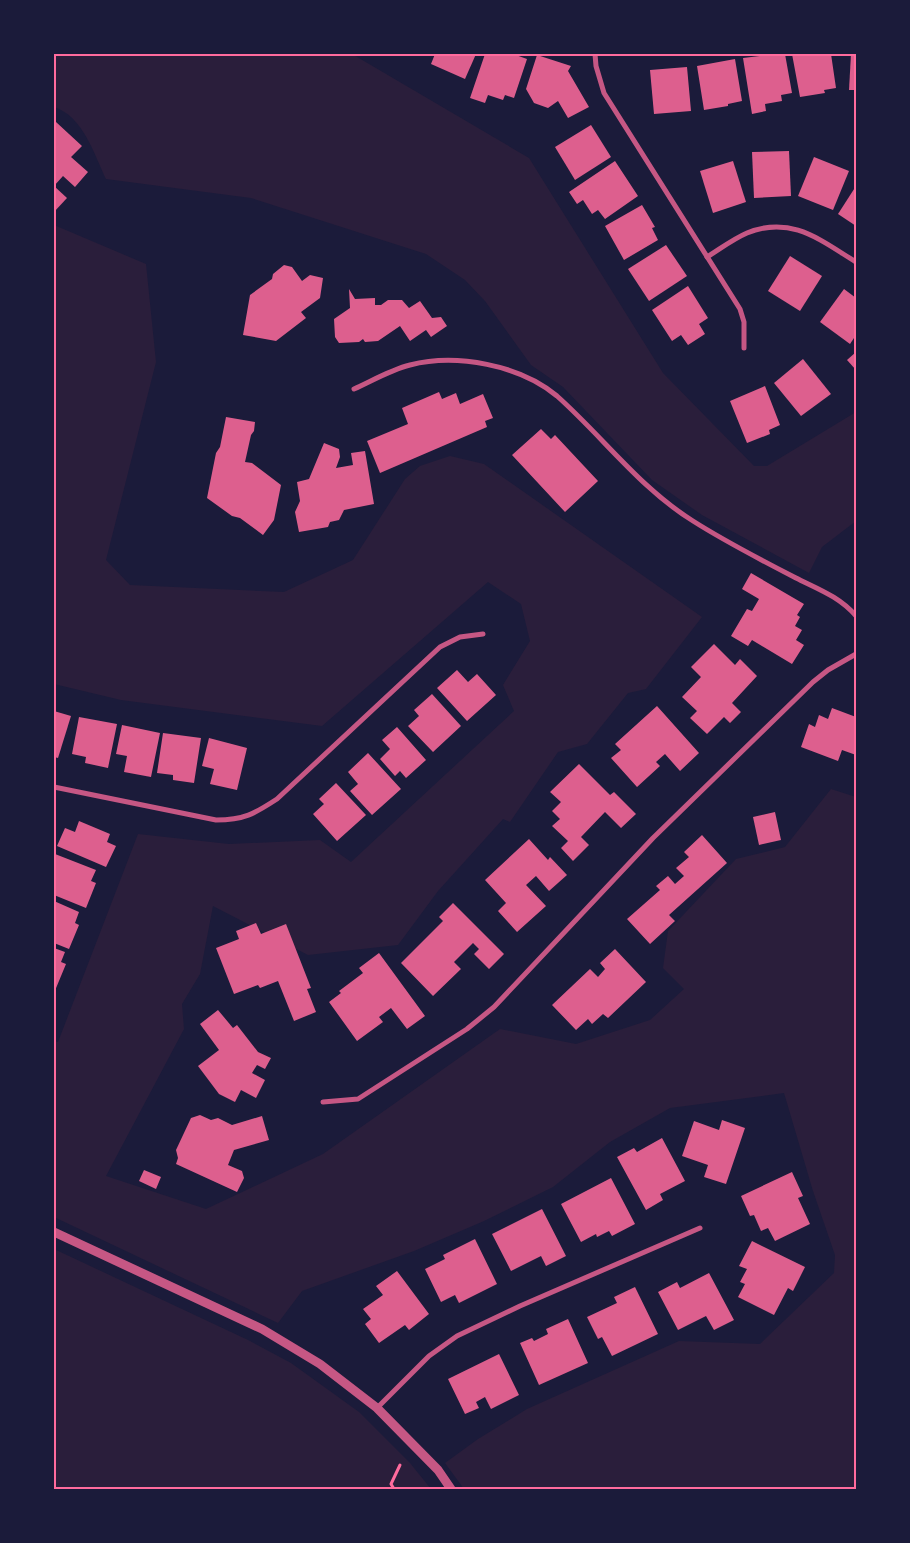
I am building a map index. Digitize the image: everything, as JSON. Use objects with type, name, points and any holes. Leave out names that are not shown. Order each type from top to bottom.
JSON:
[{"type":"street","points":[[595,54],[596,66],[604,93],[740,309],[744,322],[744,348]]},
{"type":"street","points":[[707,257],[746,233],[780,226],[795,228],[811,235],[856,262]]},
{"type":"street","points":[[354,389],[410,365],[441,360],[492,365],[532,378],[556,395],[630,470],[672,507],[740,549],[809,585],[831,594],[856,616]]},
{"type":"street","points":[[54,787],[216,820],[235,820],[254,814],[276,799],[440,647],[460,637],[483,634]]},
{"type":"street","points":[[323,1102],[358,1099],[467,1029],[494,1008],[654,838],[813,682],[828,670],[856,654]]},
{"type":"street","points":[[377,1408],[429,1356],[457,1336],[520,1306],[700,1228]]},
{"type":"street","points":[[54,1232],[262,1329],[320,1364],[377,1408],[438,1470],[451,1489]]},
{"type":"path","points":[[394,1489],[391,1484],[400,1465]]},
{"type":"shaded area","points":[[54,54],[352,54],[529,158],[663,373],[754,466],[767,466],[856,412],[856,521],[822,547],[809,573],[702,515],[652,480],[563,387],[531,365],[485,301],[465,280],[426,254],[251,198],[106,179],[80,127],[64,112],[54,107]]},
{"type":"shaded area","points":[[54,225],[146,264],[156,362],[106,560],[130,585],[284,592],[353,560],[405,479],[420,466],[450,456],[484,464],[702,617],[646,689],[628,693],[587,744],[558,752],[510,822],[503,819],[438,891],[398,945],[308,955],[213,906],[200,974],[182,1004],[184,1029],[106,1176],[206,1209],[323,1154],[500,1029],[576,1044],[650,1020],[684,989],[663,968],[668,931],[736,859],[785,847],[831,789],[856,797],[856,1489],[464,1489],[445,1463],[478,1439],[527,1409],[679,1341],[760,1344],[834,1273],[835,1255],[813,1191],[784,1093],[670,1108],[610,1142],[553,1187],[484,1221],[414,1251],[302,1291],[278,1323],[54,1217],[54,1041],[58,1042],[138,834],[229,844],[320,840],[351,862],[514,711],[503,685],[530,641],[521,604],[488,582],[322,726],[121,700],[54,684]]},
{"type":"shaded area","points":[[54,1249],[248,1340],[291,1363],[359,1412],[410,1463],[431,1489],[54,1489]]},
{"type":"building","points":[[435,54],[476,54],[465,79],[431,64]]},
{"type":"building","points":[[485,54],[513,54],[527,59],[514,98],[505,95],[503,100],[488,95],[485,103],[470,98]]},
{"type":"building","points":[[785,54],[792,93],[781,95],[782,101],[765,104],[766,111],[752,114],[743,58]]},
{"type":"building","points":[[792,54],[831,54],[836,88],[824,90],[825,93],[800,97]]},
{"type":"building","points":[[851,54],[856,54],[856,90],[849,90]]},
{"type":"building","points":[[537,55],[571,66],[568,71],[589,107],[568,118],[558,101],[548,108],[534,103],[526,89]]},
{"type":"building","points":[[735,59],[742,101],[728,104],[728,106],[704,110],[697,66]]},
{"type":"building","points":[[687,67],[691,111],[654,114],[650,70]]},
{"type":"building","points":[[56,122],[82,146],[71,157],[88,172],[75,187],[63,176],[54,186],[54,125]]},
{"type":"building","points":[[591,125],[611,157],[575,180],[555,147]]},
{"type":"building","points":[[789,151],[791,196],[754,198],[752,152]]},
{"type":"building","points":[[814,157],[849,171],[833,210],[798,196]]},
{"type":"building","points":[[615,161],[638,196],[605,219],[598,210],[592,214],[583,200],[577,204],[569,192]]},
{"type":"building","points":[[733,161],[746,202],[713,213],[700,171]]},
{"type":"building","points":[[54,186],[67,198],[54,212]]},
{"type":"building","points":[[856,186],[856,226],[838,214]]},
{"type":"building","points":[[642,205],[655,227],[652,228],[658,240],[624,260],[605,226]]},
{"type":"building","points":[[666,245],[687,276],[649,301],[628,269]]},
{"type":"building","points":[[790,256],[822,276],[800,311],[768,291]]},
{"type":"building","points":[[284,265],[292,267],[302,281],[310,275],[323,278],[320,298],[301,312],[306,318],[276,341],[243,335],[250,295],[272,279],[273,274]]},
{"type":"building","points":[[688,286],[708,318],[699,324],[705,334],[688,345],[681,335],[672,341],[652,310]]},
{"type":"building","points":[[349,289],[355,299],[375,298],[375,305],[381,305],[388,300],[402,300],[409,308],[420,301],[432,318],[441,317],[447,326],[431,337],[426,330],[410,341],[400,326],[378,341],[365,342],[363,339],[359,342],[339,343],[335,337],[334,319],[350,308]]},
{"type":"building","points":[[844,289],[856,298],[856,335],[850,344],[820,322]]},
{"type":"building","points":[[856,352],[856,370],[847,360]]},
{"type":"building","points":[[803,359],[831,394],[801,416],[774,383]]},
{"type":"building","points":[[765,386],[780,425],[769,430],[770,434],[747,443],[730,401]]},
{"type":"building","points":[[439,392],[442,399],[456,393],[460,404],[483,394],[493,418],[485,421],[487,427],[380,473],[367,441],[408,424],[402,408]]},
{"type":"building","points":[[226,417],[255,422],[245,462],[252,463],[281,485],[274,520],[263,535],[240,518],[232,516],[207,498],[216,453],[220,447]]},
{"type":"building","points":[[541,429],[551,439],[555,435],[598,481],[565,512],[512,455]]},
{"type":"building","points":[[324,443],[339,449],[340,457],[336,468],[353,465],[351,453],[365,451],[374,504],[344,510],[339,520],[330,522],[328,527],[299,532],[295,512],[300,501],[297,482],[309,479]]},
{"type":"building","points":[[751,573],[804,604],[797,615],[800,617],[795,626],[802,630],[796,640],[804,645],[792,664],[752,640],[748,646],[731,636],[747,609],[752,611],[759,599],[742,589]]},
{"type":"building","points":[[714,644],[735,665],[740,659],[757,676],[732,703],[741,712],[730,723],[724,717],[707,734],[690,718],[697,711],[682,697],[701,677],[691,667]]},
{"type":"building","points":[[457,670],[468,682],[477,674],[496,695],[467,721],[437,688]]},
{"type":"building","points":[[432,694],[461,726],[433,752],[408,726],[419,716],[414,710]]},
{"type":"building","points":[[657,706],[699,753],[680,771],[665,754],[656,762],[660,766],[637,787],[611,758],[621,750],[615,744]]},
{"type":"building","points":[[832,708],[856,717],[856,755],[842,750],[838,761],[801,747],[809,724],[815,727],[819,715],[828,719]]},
{"type":"building","points":[[54,711],[71,716],[58,758],[54,757]]},
{"type":"building","points":[[79,717],[117,724],[108,768],[85,763],[86,757],[72,754]]},
{"type":"building","points":[[122,725],[160,733],[151,777],[124,772],[127,756],[116,754]]},
{"type":"building","points":[[397,727],[426,760],[406,778],[400,771],[395,776],[380,759],[390,749],[382,740]]},
{"type":"building","points":[[163,733],[201,738],[194,783],[173,780],[173,775],[157,773]]},
{"type":"building","points":[[209,738],[247,748],[237,790],[210,784],[214,769],[202,766]]},
{"type":"building","points":[[368,753],[401,789],[372,815],[350,791],[358,784],[348,772]]},
{"type":"building","points":[[579,764],[610,795],[614,792],[636,814],[621,828],[605,812],[581,837],[589,845],[573,861],[561,848],[568,841],[552,826],[560,819],[552,811],[561,802],[550,792]]},
{"type":"building","points":[[336,783],[366,815],[337,841],[313,814],[324,804],[319,799]]},
{"type":"building","points":[[775,812],[781,840],[759,845],[753,817]]},
{"type":"building","points":[[79,821],[110,834],[107,842],[116,846],[106,867],[57,846],[65,828],[75,832]]},
{"type":"building","points":[[702,835],[727,863],[669,915],[675,921],[650,944],[627,919],[660,890],[656,886],[668,876],[675,884],[684,876],[676,868],[689,857],[684,852]]},
{"type":"building","points":[[529,839],[548,860],[550,857],[567,875],[549,891],[536,876],[526,885],[546,906],[517,932],[498,911],[506,903],[485,880]]},
{"type":"building","points":[[55,854],[96,870],[91,881],[96,883],[86,908],[54,895]]},
{"type":"building","points":[[54,901],[79,912],[75,923],[79,925],[69,949],[54,943]]},
{"type":"building","points":[[453,903],[504,954],[489,969],[474,954],[479,949],[473,943],[454,962],[461,969],[433,996],[401,963],[443,921],[439,917]]},
{"type":"building","points":[[256,923],[261,934],[286,924],[311,988],[307,989],[316,1012],[294,1021],[278,981],[260,988],[258,985],[234,994],[216,948],[239,939],[236,931]]},
{"type":"building","points":[[54,948],[65,952],[61,962],[66,964],[54,993]]},
{"type":"building","points":[[615,949],[646,982],[608,1018],[603,1014],[592,1024],[588,1019],[576,1030],[552,1005],[590,969],[598,977],[605,969],[600,963]]},
{"type":"building","points":[[379,953],[425,1016],[407,1029],[391,1008],[379,1017],[383,1022],[357,1041],[329,1002],[341,993],[339,991],[363,973],[359,968]]},
{"type":"building","points":[[218,1010],[233,1028],[237,1025],[258,1052],[271,1058],[265,1069],[257,1065],[252,1073],[265,1080],[256,1098],[241,1090],[235,1102],[219,1094],[198,1066],[219,1050],[200,1024]]},
{"type":"building","points":[[200,1115],[211,1120],[218,1118],[232,1125],[262,1116],[269,1140],[234,1150],[228,1165],[242,1171],[244,1178],[237,1192],[176,1164],[178,1158],[176,1150],[191,1118]]},
{"type":"building","points":[[722,1120],[745,1128],[726,1184],[704,1177],[708,1165],[682,1156],[694,1121],[719,1130]]},
{"type":"building","points":[[662,1138],[685,1181],[660,1194],[663,1200],[646,1210],[617,1157],[634,1148],[637,1152]]},
{"type":"building","points":[[144,1170],[161,1177],[156,1189],[139,1181]]},
{"type":"building","points":[[792,1172],[803,1196],[798,1198],[810,1224],[775,1241],[768,1228],[761,1231],[754,1215],[750,1216],[741,1196]]},
{"type":"building","points":[[611,1178],[635,1224],[612,1236],[609,1231],[597,1237],[596,1234],[581,1242],[561,1204]]},
{"type":"building","points":[[542,1209],[566,1256],[546,1266],[541,1256],[511,1271],[492,1234]]},
{"type":"building","points":[[475,1239],[497,1284],[459,1303],[455,1295],[441,1302],[425,1269],[445,1259],[443,1255]]},
{"type":"building","points":[[752,1241],[805,1267],[793,1291],[788,1288],[774,1315],[738,1297],[745,1284],[740,1282],[747,1269],[739,1266]]},
{"type":"building","points":[[397,1271],[429,1314],[409,1330],[405,1325],[379,1343],[365,1324],[371,1319],[363,1309],[383,1295],[376,1286]]},
{"type":"building","points":[[709,1273],[734,1320],[714,1330],[706,1316],[678,1330],[658,1292],[677,1282],[680,1288]]},
{"type":"building","points":[[635,1287],[658,1334],[612,1356],[602,1337],[598,1339],[587,1317],[617,1303],[614,1297]]},
{"type":"building","points":[[568,1319],[588,1363],[539,1385],[520,1343],[532,1338],[534,1341],[548,1334],[546,1329]]},
{"type":"building","points":[[499,1354],[519,1395],[491,1409],[485,1397],[476,1402],[479,1408],[465,1414],[448,1379]]}]
